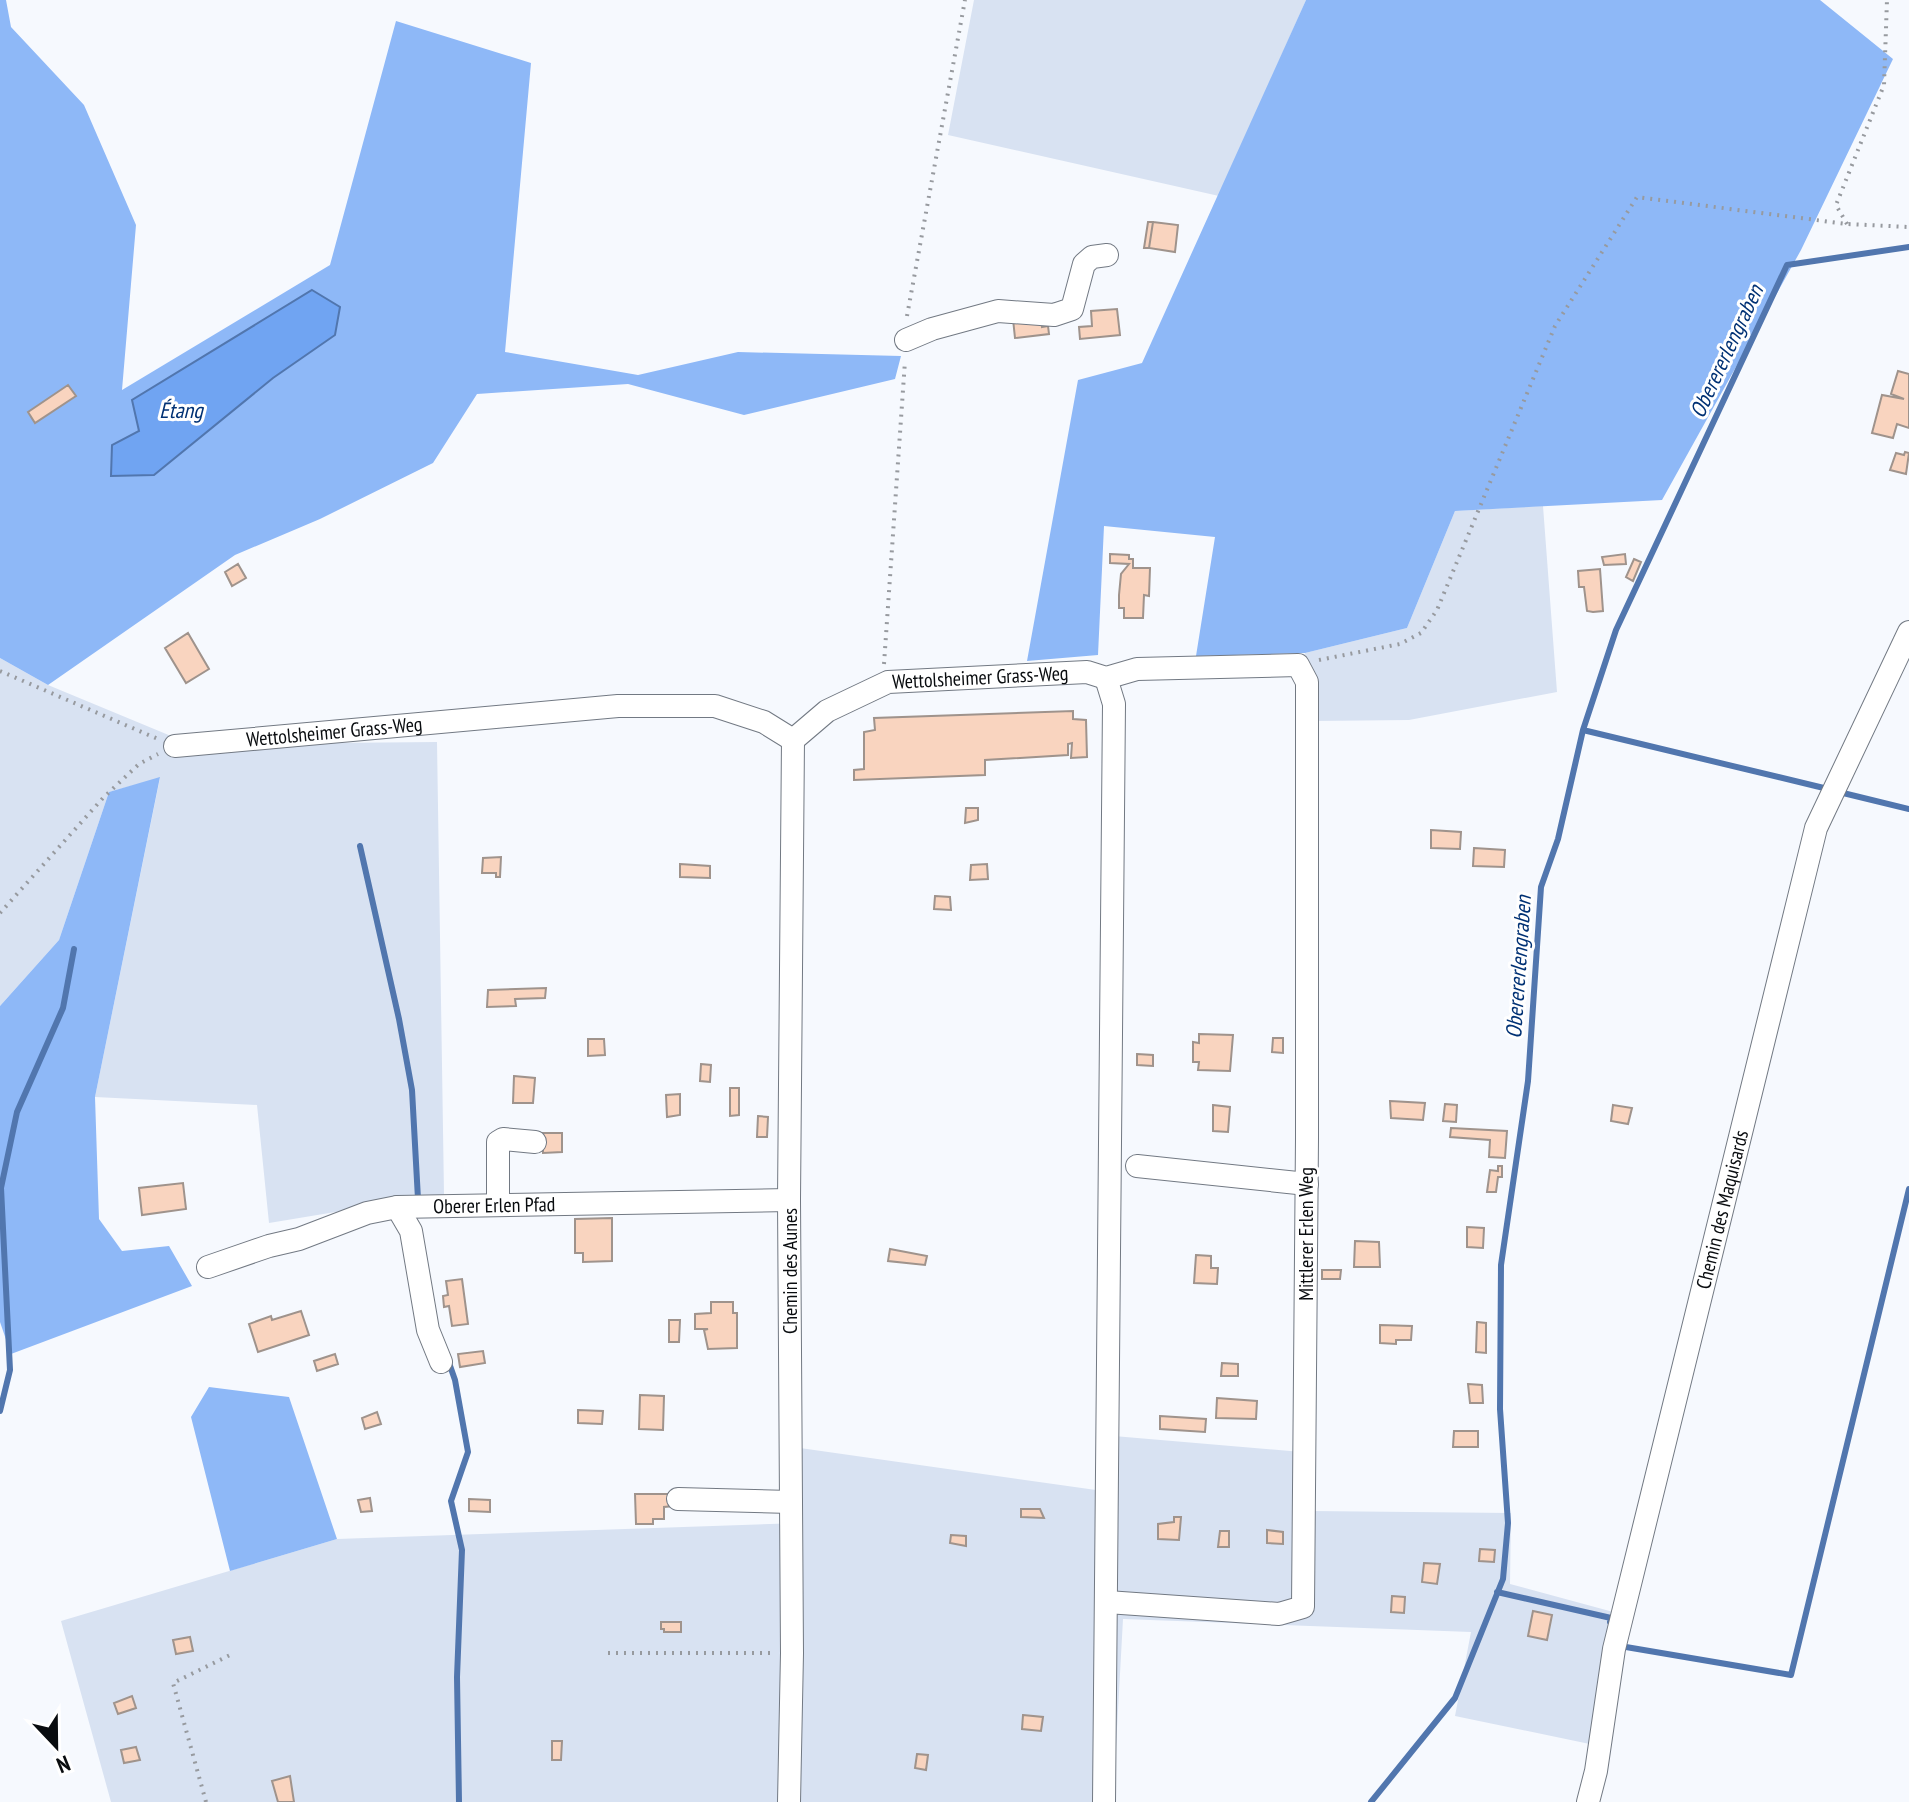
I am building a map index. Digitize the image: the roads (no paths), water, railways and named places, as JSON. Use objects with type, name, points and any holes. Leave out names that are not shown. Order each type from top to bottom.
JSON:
[{"type":"street","points":[[906,340],[932,329],[998,311],[1054,315],[1072,309],[1084,264],[1092,257],[1107,255]]},
{"type":"street","name":"Chemin des Maquisards","points":[[1588,1802],[1596,1771],[1614,1649],[1816,828],[1909,632]]},
{"type":"street","name":"Wettolsheimer Grass-Weg","points":[[175,746],[618,706],[715,706],[764,722],[793,740],[827,711],[888,682],[1087,672],[1106,678],[1137,669],[1298,665]]},
{"type":"street","name":"Mittlerer Erlen Weg","points":[[1107,1602],[1279,1614],[1303,1607],[1307,682],[1298,665]]},
{"type":"street","points":[[1104,1802],[1114,704],[1106,678]]},
{"type":"street","name":"Chemin des Aunes","points":[[789,1802],[792,1653],[789,1200],[793,740]]},
{"type":"street","points":[[498,1205],[498,1142],[503,1139],[535,1142]]},
{"type":"street","points":[[1137,1166],[1307,1184]]},
{"type":"street","name":"Oberer Erlen Pfad","points":[[208,1267],[299,1239],[367,1213],[397,1207],[789,1200]]},
{"type":"street","points":[[397,1207],[411,1231],[428,1330],[441,1362]]},
{"type":"street","points":[[678,1499],[791,1502]]},
{"type":"water","name":"Étang","points":[[312,290],[340,307],[335,335],[273,378],[154,475],[111,476],[112,445],[139,431],[132,400]]},
{"type":"waterway","name":"Oberererlengraben","points":[[1371,1802],[1455,1698],[1503,1579],[1508,1523],[1500,1409],[1501,1265],[1528,1081],[1541,887],[1558,839],[1583,730],[1616,630],[1787,265],[1909,247]]},
{"type":"waterway","points":[[1583,730],[1828,789]]},
{"type":"waterway","points":[[1839,792],[1909,809]]},
{"type":"waterway","points":[[360,846],[412,1090],[418,1199]]},
{"type":"waterway","points":[[0,1411],[10,1370],[1,1188],[17,1112],[63,1008],[74,949]]},
{"type":"waterway","points":[[1620,1646],[1791,1675],[1909,1189]]},
{"type":"waterway","points":[[448,1360],[455,1380],[468,1452],[451,1501],[462,1550],[457,1677],[459,1802]]},
{"type":"waterway","points":[[1497,1592],[1611,1618],[1610,1622]]}]
